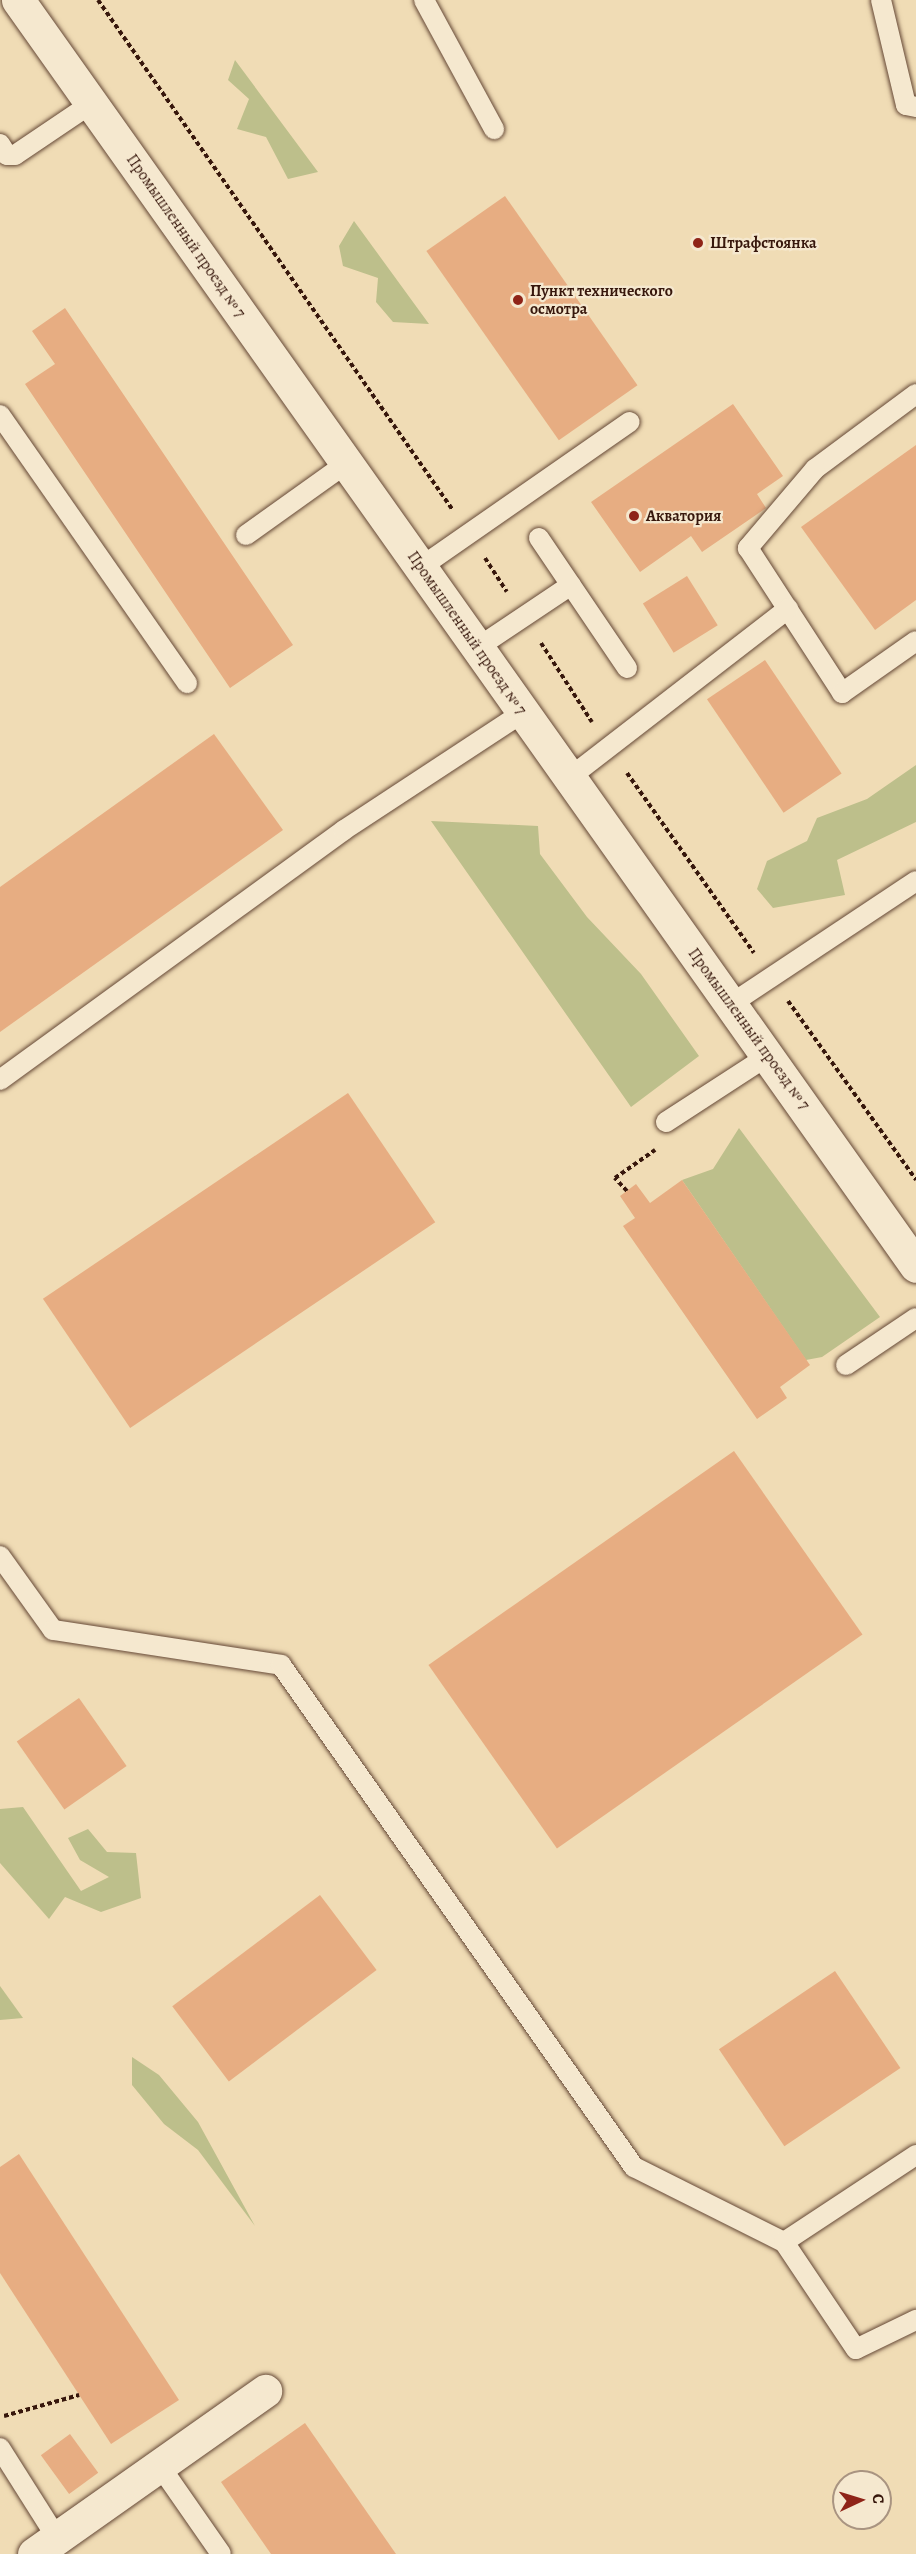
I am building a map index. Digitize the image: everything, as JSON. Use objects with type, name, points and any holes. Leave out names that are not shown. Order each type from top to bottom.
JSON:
[{"type":"street","name":"Промышленный проезд № 7","points":[[18,0],[421,567],[522,714],[769,1055],[916,1266]]},
{"type":"street","points":[[45,2546],[162,2469],[265,2391]]},
{"type":"lane","points":[[424,0],[494,129]]},
{"type":"lane","points":[[881,0],[906,105],[916,107]]},
{"type":"lane","points":[[0,144],[7,155],[15,155],[92,104]]},
{"type":"lane","points":[[916,394],[815,469],[748,548],[842,693],[916,641]]},
{"type":"lane","points":[[0,416],[187,683]]},
{"type":"lane","points":[[421,567],[630,422]]},
{"type":"lane","points":[[246,535],[347,463]]},
{"type":"lane","points":[[539,538],[627,668]]},
{"type":"lane","points":[[477,648],[571,585]]},
{"type":"lane","points":[[569,778],[788,609]]},
{"type":"lane","points":[[0,1080],[344,830],[522,714]]},
{"type":"lane","points":[[731,1004],[916,882]]},
{"type":"lane","points":[[666,1122],[769,1055]]},
{"type":"lane","points":[[846,1365],[916,1318]]},
{"type":"lane","points":[[0,1556],[53,1629],[281,1665],[634,2167],[783,2242],[856,2349],[916,2320]]},
{"type":"lane","points":[[783,2242],[916,2155]]},
{"type":"lane","points":[[0,2448],[45,2546]]},
{"type":"lane","points":[[162,2469],[221,2554]]},
{"type":"path","points":[[627,1191],[615,1178],[659,1148],[666,1122]]},
{"type":"path","points":[[0,2417],[79,2395]]},
{"type":"green space","points":[[235,60],[318,172],[288,179],[266,137],[237,129],[249,99],[228,80]]},
{"type":"green space","points":[[354,221],[429,324],[393,322],[376,302],[378,278],[343,266],[339,246]]},
{"type":"green space","points":[[916,765],[916,822],[837,860],[845,895],[773,908],[757,889],[767,861],[807,841],[817,818],[867,799]]},
{"type":"green space","points":[[431,821],[538,826],[540,854],[587,917],[641,974],[699,1056],[631,1107]]},
{"type":"green space","points":[[739,1128],[880,1317],[822,1357],[806,1360],[682,1180],[713,1169]]},
{"type":"green space","points":[[23,1807],[81,1891],[109,1877],[80,1860],[68,1838],[88,1829],[107,1852],[136,1853],[141,1898],[101,1912],[65,1897],[49,1919],[0,1863],[0,1809]]},
{"type":"green space","points":[[0,1986],[23,2018],[0,2020]]},
{"type":"green space","points":[[132,2057],[159,2075],[198,2122],[255,2226],[198,2150],[164,2124],[132,2085]]},
{"type":"building","name":"Пункт технического осмотра","points":[[505,196],[637,385],[559,440],[426,251]]},
{"type":"building","points":[[65,308],[293,645],[230,688],[25,384],[55,364],[32,331]]},
{"type":"building","points":[[733,404],[783,476],[757,494],[766,508],[702,552],[691,536],[640,572],[591,502]]},
{"type":"building","points":[[916,445],[916,600],[875,630],[801,527]]},
{"type":"building","points":[[687,576],[718,625],[674,653],[643,604]]},
{"type":"building","points":[[765,660],[842,774],[784,813],[707,699]]},
{"type":"building","points":[[214,734],[283,830],[0,1032],[0,887]]},
{"type":"building","points":[[348,1093],[435,1222],[130,1428],[43,1299]]},
{"type":"building","points":[[682,1180],[810,1365],[780,1387],[787,1398],[757,1419],[623,1226],[635,1218],[620,1196],[636,1184],[650,1203]]},
{"type":"building","points":[[734,1451],[862,1634],[557,1848],[428,1665]]},
{"type":"building","points":[[79,1698],[127,1766],[64,1810],[17,1742]]},
{"type":"building","points":[[320,1895],[377,1970],[229,2081],[172,2006]]},
{"type":"building","points":[[835,1971],[900,2068],[784,2146],[719,2049]]},
{"type":"building","points":[[19,2154],[179,2400],[111,2444],[0,2273],[0,2167]]},
{"type":"building","points":[[305,2423],[396,2554],[271,2554],[221,2482]]},
{"type":"building","points":[[70,2434],[98,2473],[69,2494],[41,2455]]},
{"type":"place","name":"Штрафстоянка","points":[[698,243]]},
{"type":"place","name":"Пункт технического осмотра","points":[[518,300]]},
{"type":"place","name":"Акватория","points":[[634,516]]}]
